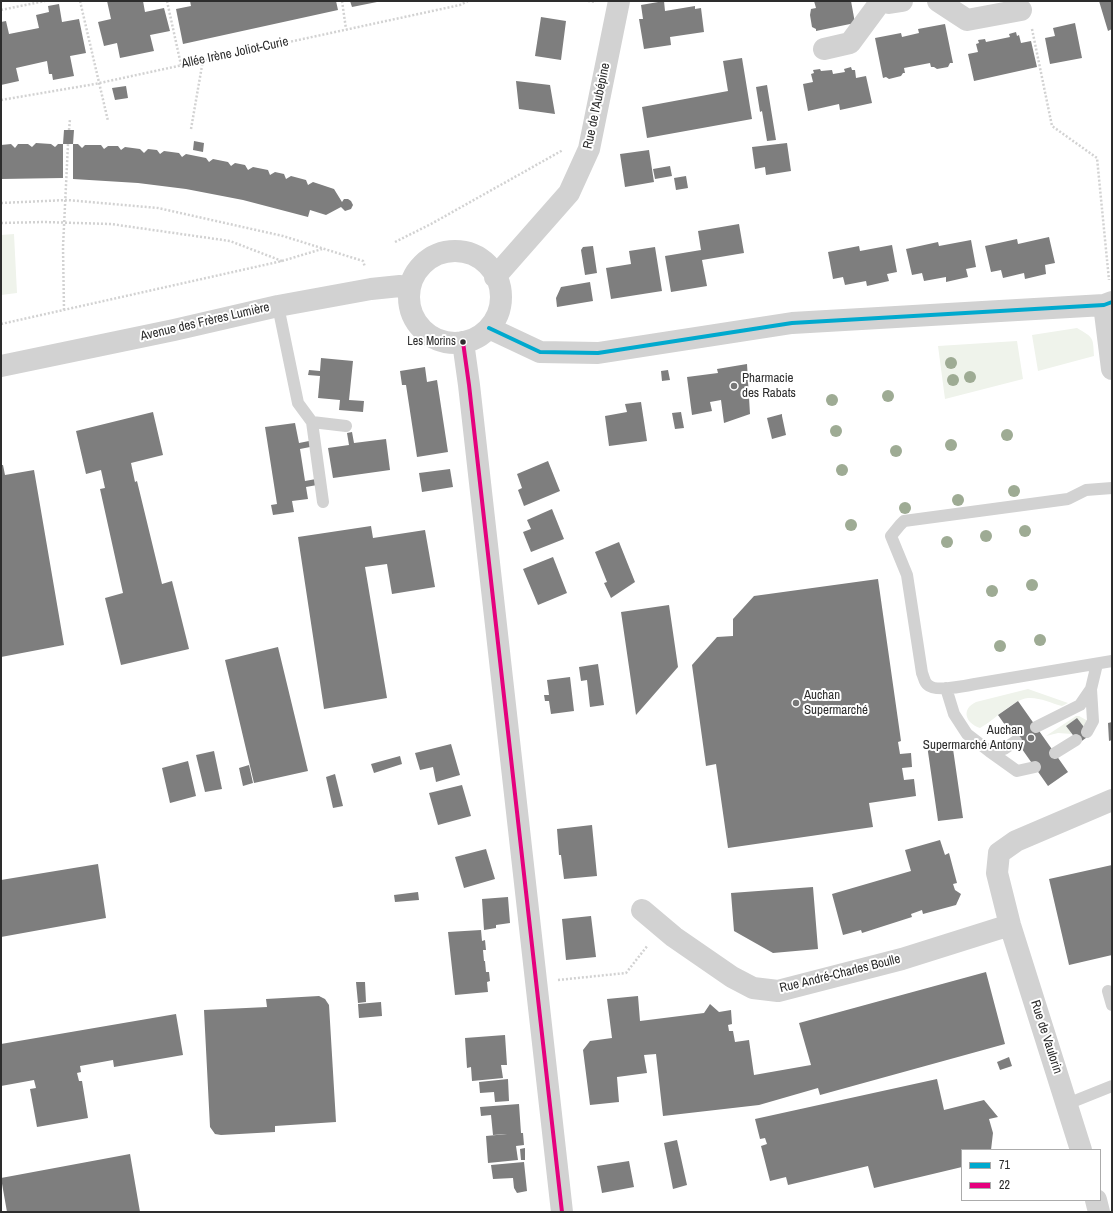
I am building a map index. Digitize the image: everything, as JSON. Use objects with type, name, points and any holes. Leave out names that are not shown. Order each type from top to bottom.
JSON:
[{"type":"street","name":"Rue de l'Aubépine","points":[[495,277],[569,193],[589,149],[618,1]]},
{"type":"street","points":[[824,49],[850,43],[882,1],[890,3],[902,1]]},
{"type":"street","points":[[938,1],[967,20],[1021,10]]},
{"type":"street","points":[[447,252],[462,252],[475,257],[487,265],[495,277],[500,290],[500,303],[496,316],[489,328],[477,338],[463,342],[448,343],[435,339],[423,330],[414,319],[409,305],[409,291],[413,277],[422,265],[434,256],[447,252]]},
{"type":"street","name":"Avenue des Frères Lumière","points":[[1,366],[174,330],[278,306],[371,289],[400,286],[409,291]]},
{"type":"street","points":[[489,328],[540,352],[598,353],[792,323],[1109,303],[1112,368]]},
{"type":"street","points":[[463,342],[562,1212]]},
{"type":"street","name":"Rue de Vaulorin","points":[[1081,1149],[1010,924],[997,873],[999,853],[1016,841],[1112,800]]},
{"type":"street","name":"Rue André-Charles Boulle","points":[[642,910],[674,937],[732,977],[753,988],[778,991],[902,959],[1010,924]]},
{"type":"street","points":[[1096,1201],[1099,1212]]},
{"type":"lane","points":[[278,306],[298,403],[312,422],[323,502]]},
{"type":"lane","points":[[312,422],[346,426]]},
{"type":"lane","points":[[1112,488],[1086,490],[1068,499],[904,521],[891,536],[907,575],[922,673],[926,684],[931,687],[946,688],[975,684],[1112,661]]},
{"type":"lane","points":[[1087,732],[1093,721],[1091,689],[1097,664]]},
{"type":"lane","points":[[946,688],[954,714],[967,734],[1017,771],[1034,767]]},
{"type":"lane","points":[[1036,727],[1080,705],[1091,689]]},
{"type":"lane","points":[[1054,753],[1076,740]]},
{"type":"lane","points":[[989,751],[1004,749],[1016,741]]},
{"type":"lane","points":[[1108,991],[1112,1005]]},
{"type":"lane","points":[[1067,1104],[1112,1086]]},
{"type":"path","points":[[1,10],[45,1]]},
{"type":"path","points":[[80,1],[108,121]]},
{"type":"path","points":[[167,1],[181,65]]},
{"type":"path","points":[[342,1],[346,29]]},
{"type":"path","name":"Allée Irène Joliot-Curie","points":[[1,100],[100,82],[181,65],[460,5],[468,1]]},
{"type":"path","points":[[1021,10],[1032,27],[1052,126],[1097,158],[1109,303]]},
{"type":"path","points":[[191,129],[204,60]]},
{"type":"path","points":[[69,130],[70,119]]},
{"type":"path","points":[[64,310],[64,247],[68,144]]},
{"type":"path","points":[[396,242],[569,147],[589,149]]},
{"type":"path","points":[[1,203],[67,200],[158,208],[283,236],[363,261],[371,289]]},
{"type":"path","points":[[1,223],[65,222],[111,224],[230,241],[282,261]]},
{"type":"path","points":[[1,324],[282,261],[323,248]]},
{"type":"path","points":[[537,982],[626,973],[662,927]]},
{"type":"shaded area","points":[[14,234],[17,293],[1,295],[1,235]]},
{"type":"shaded area","points":[[1077,328],[1090,336],[1092,339],[1094,356],[1038,371],[1032,335]]},
{"type":"shaded area","points":[[1017,341],[1023,379],[945,399],[938,346]]},
{"type":"shaded area","points":[[1028,689],[1068,703],[1062,706],[1041,699],[1028,698],[1016,702],[980,728],[971,723],[968,719],[968,708],[976,702]]},
{"type":"shaded area","points":[[1076,716],[1088,721],[1084,727],[1067,727],[1072,734],[1058,733],[1046,736]]},
{"type":"building","points":[[107,1],[143,1],[145,12],[164,8],[170,31],[150,35],[154,51],[120,58],[117,43],[104,46],[98,22],[111,19]]},
{"type":"building","points":[[190,1],[336,1],[338,10],[183,44],[176,9],[191,6]]},
{"type":"building","points":[[350,1],[377,1],[377,2],[352,7]]},
{"type":"building","points":[[664,1],[665,11],[695,6],[695,9],[701,8],[704,32],[670,37],[671,45],[644,49],[639,19],[643,19],[641,5]]},
{"type":"building","points":[[814,1],[851,1],[855,23],[816,31],[816,29],[812,27],[810,15],[811,9],[816,8]]},
{"type":"building","points":[[1099,1],[1112,1],[1112,29],[1108,31]]},
{"type":"building","points":[[59,4],[62,22],[79,19],[86,53],[70,56],[74,76],[53,80],[52,74],[49,74],[47,61],[16,68],[19,81],[1,85],[1,22],[6,21],[9,34],[39,28],[36,15],[49,12],[48,6]]},
{"type":"building","points":[[541,17],[566,21],[561,60],[535,56]]},
{"type":"building","points":[[1075,23],[1082,58],[1050,64],[1045,38],[1055,36],[1053,28]]},
{"type":"building","points":[[945,24],[953,63],[950,63],[948,67],[937,69],[931,67],[930,63],[904,68],[905,73],[901,76],[889,79],[886,77],[883,78],[875,38],[901,33],[902,37],[919,33],[918,29]]},
{"type":"building","points":[[1016,32],[1017,36],[1019,35],[1021,43],[1031,41],[1037,67],[974,81],[968,54],[978,52],[976,44],[979,43],[978,40],[985,39],[986,42],[1010,37],[1009,34]]},
{"type":"building","points":[[742,58],[752,119],[647,138],[642,107],[728,91],[723,61]]},
{"type":"building","points":[[851,67],[852,70],[855,70],[856,78],[866,76],[872,103],[840,110],[839,104],[808,111],[803,84],[813,82],[811,74],[814,73],[813,70],[832,70],[833,74],[845,72],[844,69]]},
{"type":"building","points":[[516,81],[550,85],[555,114],[519,109]]},
{"type":"building","points":[[767,85],[776,140],[767,141],[756,87]]},
{"type":"building","points":[[126,86],[128,98],[115,100],[112,88]]},
{"type":"building","points":[[64,130],[74,130],[73,144],[63,144]]},
{"type":"building","points":[[194,141],[204,143],[203,152],[193,150]]},
{"type":"building","points":[[36,143],[51,144],[55,147],[58,144],[63,144],[63,178],[1,179],[1,145],[11,144],[15,148],[18,144],[28,144],[32,147]]},
{"type":"building","points":[[787,143],[791,171],[766,175],[765,167],[755,169],[752,147]]},
{"type":"building","points":[[73,144],[78,144],[82,148],[85,145],[101,145],[104,149],[108,146],[118,146],[121,150],[125,147],[140,149],[144,153],[148,149],[157,150],[160,154],[164,151],[179,153],[182,157],[186,154],[206,158],[209,162],[213,159],[228,162],[231,166],[235,163],[245,165],[248,170],[253,167],[268,170],[270,175],[275,172],[284,174],[286,179],[291,176],[306,180],[308,185],[313,182],[334,189],[342,202],[344,199],[348,199],[353,205],[351,209],[345,211],[341,207],[326,215],[310,210],[308,217],[243,200],[186,189],[138,183],[73,179]]},
{"type":"building","points":[[649,150],[654,182],[625,187],[620,154]]},
{"type":"building","points":[[670,166],[672,176],[655,179],[653,169]]},
{"type":"building","points":[[686,176],[688,188],[676,190],[674,178]]},
{"type":"building","points":[[739,224],[744,253],[702,260],[707,286],[671,292],[665,256],[701,250],[698,231]]},
{"type":"building","points":[[1049,237],[1055,263],[1045,265],[1046,274],[1025,279],[1024,273],[1003,278],[1001,270],[991,272],[985,246],[1017,239],[1018,244]]},
{"type":"building","points":[[971,240],[976,267],[966,269],[968,277],[946,282],[946,277],[924,281],[922,273],[912,275],[906,249],[938,242],[939,246]]},
{"type":"building","points":[[892,245],[897,272],[887,274],[889,281],[867,286],[866,281],[845,285],[843,277],[833,279],[828,252],[859,246],[860,251]]},
{"type":"building","points":[[593,246],[597,273],[585,275],[581,250],[583,247]]},
{"type":"building","points":[[655,247],[662,291],[611,299],[606,268],[631,264],[629,251]]},
{"type":"building","points":[[590,282],[593,301],[557,307],[556,298],[561,287]]},
{"type":"building","points":[[321,358],[353,361],[349,400],[364,401],[363,412],[339,410],[340,400],[318,398],[320,376],[308,375],[309,370],[320,371]]},
{"type":"building","points":[[747,364],[750,414],[724,423],[721,400],[710,402],[712,411],[692,415],[687,377],[718,373],[717,369]]},
{"type":"building","points":[[425,367],[427,382],[437,380],[448,452],[417,457],[406,385],[402,385],[400,371]]},
{"type":"building","points":[[668,370],[670,380],[662,381],[661,371]]},
{"type":"building","points":[[641,402],[647,441],[609,446],[605,416],[627,412],[625,404]]},
{"type":"building","points":[[153,412],[163,455],[131,463],[135,482],[137,481],[162,584],[172,581],[189,649],[121,665],[105,598],[123,593],[100,489],[105,488],[101,470],[86,474],[76,431]]},
{"type":"building","points":[[681,412],[684,428],[675,429],[672,413]]},
{"type":"building","points":[[782,414],[786,435],[772,439],[767,418]]},
{"type":"building","points":[[295,423],[299,443],[309,441],[310,447],[300,449],[305,481],[316,479],[317,485],[306,487],[308,499],[292,501],[294,512],[273,515],[271,505],[277,504],[265,427]]},
{"type":"building","points":[[352,432],[354,443],[386,439],[390,470],[333,478],[328,448],[349,445],[347,433]]},
{"type":"building","points":[[548,461],[560,491],[524,506],[518,490],[522,488],[517,474]]},
{"type":"building","points":[[1,465],[3,465],[5,475],[34,470],[64,645],[1,657]]},
{"type":"building","points":[[450,469],[453,487],[422,492],[419,473]]},
{"type":"building","points":[[552,509],[564,539],[531,552],[523,532],[531,529],[527,520]]},
{"type":"building","points":[[371,526],[373,538],[425,530],[435,587],[392,594],[387,564],[365,567],[387,698],[324,709],[298,537]]},
{"type":"building","points":[[619,542],[635,582],[611,598],[604,583],[607,582],[595,552]]},
{"type":"building","points":[[553,557],[567,593],[538,605],[523,569]]},
{"type":"building","name":"Auchan Supermarché","points":[[878,579],[901,741],[898,742],[900,754],[911,753],[912,767],[902,768],[904,780],[914,779],[916,796],[869,803],[873,827],[728,848],[716,764],[706,766],[692,665],[717,637],[733,636],[733,619],[754,596]]},
{"type":"building","points":[[669,605],[678,667],[636,715],[621,612]]},
{"type":"building","points":[[278,647],[308,771],[254,783],[225,660]]},
{"type":"building","points":[[598,664],[604,705],[590,707],[587,680],[581,681],[579,667]]},
{"type":"building","points":[[570,677],[574,711],[551,714],[549,701],[545,701],[544,695],[549,695],[547,680]]},
{"type":"building","points":[[1018,701],[1068,772],[1048,786],[998,715]]},
{"type":"building","points":[[1077,718],[1090,735],[1079,743],[1066,726]]},
{"type":"building","points":[[1112,722],[1112,740],[1109,741],[1108,723]]},
{"type":"building","points":[[952,742],[963,818],[938,821],[927,745]]},
{"type":"building","points":[[451,744],[460,775],[436,782],[433,767],[420,770],[415,753]]},
{"type":"building","points":[[214,751],[222,789],[205,792],[196,755]]},
{"type":"building","points":[[400,756],[402,764],[374,773],[371,764]]},
{"type":"building","points":[[188,761],[196,796],[170,803],[162,768]]},
{"type":"building","points":[[249,765],[253,783],[243,786],[239,768]]},
{"type":"building","points":[[335,774],[343,806],[333,808],[326,777]]},
{"type":"building","points":[[462,785],[471,816],[438,825],[429,793]]},
{"type":"building","points":[[592,825],[597,876],[564,879],[561,855],[559,855],[557,829]]},
{"type":"building","points":[[940,840],[945,855],[949,853],[957,883],[953,884],[955,890],[961,894],[956,905],[923,914],[922,910],[911,914],[912,917],[862,933],[861,930],[843,935],[832,894],[911,871],[905,850]]},
{"type":"building","points":[[486,849],[495,879],[464,888],[455,857]]},
{"type":"building","points":[[98,864],[106,918],[1,937],[1,880]]},
{"type":"building","points":[[1112,865],[1112,955],[1069,965],[1049,879]]},
{"type":"building","points":[[813,887],[818,949],[773,953],[734,931],[731,893]]},
{"type":"building","points":[[418,892],[419,900],[395,902],[394,895]]},
{"type":"building","points":[[508,897],[510,923],[496,925],[496,928],[484,930],[482,899]]},
{"type":"building","points":[[591,916],[596,957],[566,960],[562,919]]},
{"type":"building","points":[[481,930],[482,941],[485,940],[486,950],[483,950],[486,972],[489,972],[490,981],[487,982],[488,992],[455,995],[448,932]]},
{"type":"building","points":[[986,972],[1005,1044],[820,1095],[818,1088],[759,1105],[663,1116],[656,1054],[644,1055],[647,1073],[617,1077],[619,1102],[590,1105],[583,1050],[590,1041],[612,1038],[607,999],[638,996],[640,1021],[704,1013],[710,1004],[719,1012],[731,1010],[732,1024],[728,1025],[729,1031],[733,1031],[735,1042],[749,1040],[754,1075],[811,1065],[799,1023]]},
{"type":"building","points":[[356,982],[365,982],[366,1002],[358,1003]]},
{"type":"building","points":[[319,996],[325,999],[329,1005],[336,1122],[275,1126],[275,1132],[215,1134],[210,1127],[204,1010],[267,1007],[266,999]]},
{"type":"building","points":[[381,1002],[382,1016],[359,1018],[358,1004]]},
{"type":"building","points":[[176,1014],[183,1055],[114,1067],[113,1060],[80,1066],[81,1072],[77,1073],[79,1081],[82,1081],[88,1118],[37,1127],[30,1089],[36,1088],[34,1080],[1,1086],[1,1044]]},
{"type":"building","points":[[505,1035],[507,1065],[501,1065],[503,1078],[472,1081],[471,1067],[467,1068],[465,1038]]},
{"type":"building","points":[[1009,1057],[1012,1066],[1000,1070],[997,1062]]},
{"type":"building","points":[[508,1079],[509,1101],[495,1102],[494,1092],[480,1093],[479,1082]]},
{"type":"building","points":[[937,1079],[944,1110],[984,1100],[998,1117],[989,1119],[993,1133],[991,1149],[961,1149],[961,1167],[874,1188],[868,1166],[788,1185],[786,1177],[770,1181],[761,1146],[767,1144],[765,1138],[760,1139],[755,1119]]},
{"type":"building","points":[[519,1104],[521,1133],[523,1133],[524,1145],[516,1146],[518,1160],[488,1163],[486,1136],[507,1134],[493,1135],[491,1115],[481,1116],[480,1107]]},
{"type":"building","points":[[677,1140],[687,1185],[673,1189],[664,1143]]},
{"type":"building","points":[[525,1148],[525,1160],[521,1160],[520,1149]]},
{"type":"building","points":[[130,1154],[140,1212],[7,1212],[1,1178]]},
{"type":"building","points":[[629,1161],[634,1187],[602,1193],[597,1166]]},
{"type":"building","points":[[524,1162],[527,1191],[517,1193],[514,1188],[513,1178],[493,1179],[491,1165]]},
{"type":"transit line","name":"71","points":[[489,328],[540,352],[598,353],[792,323],[1104,305],[1112,302]]},
{"type":"transit line","name":"22","points":[[463,342],[562,1212]]},
{"type":"place","name":"Les Morins","points":[[463,342]]},
{"type":"place","name":"Pharmacie des Rabats","points":[[734,386]]},
{"type":"place","name":"Auchan Supermarché","points":[[796,703]]},
{"type":"place","name":"Auchan Supermarché Antony","points":[[1031,738]]}]
